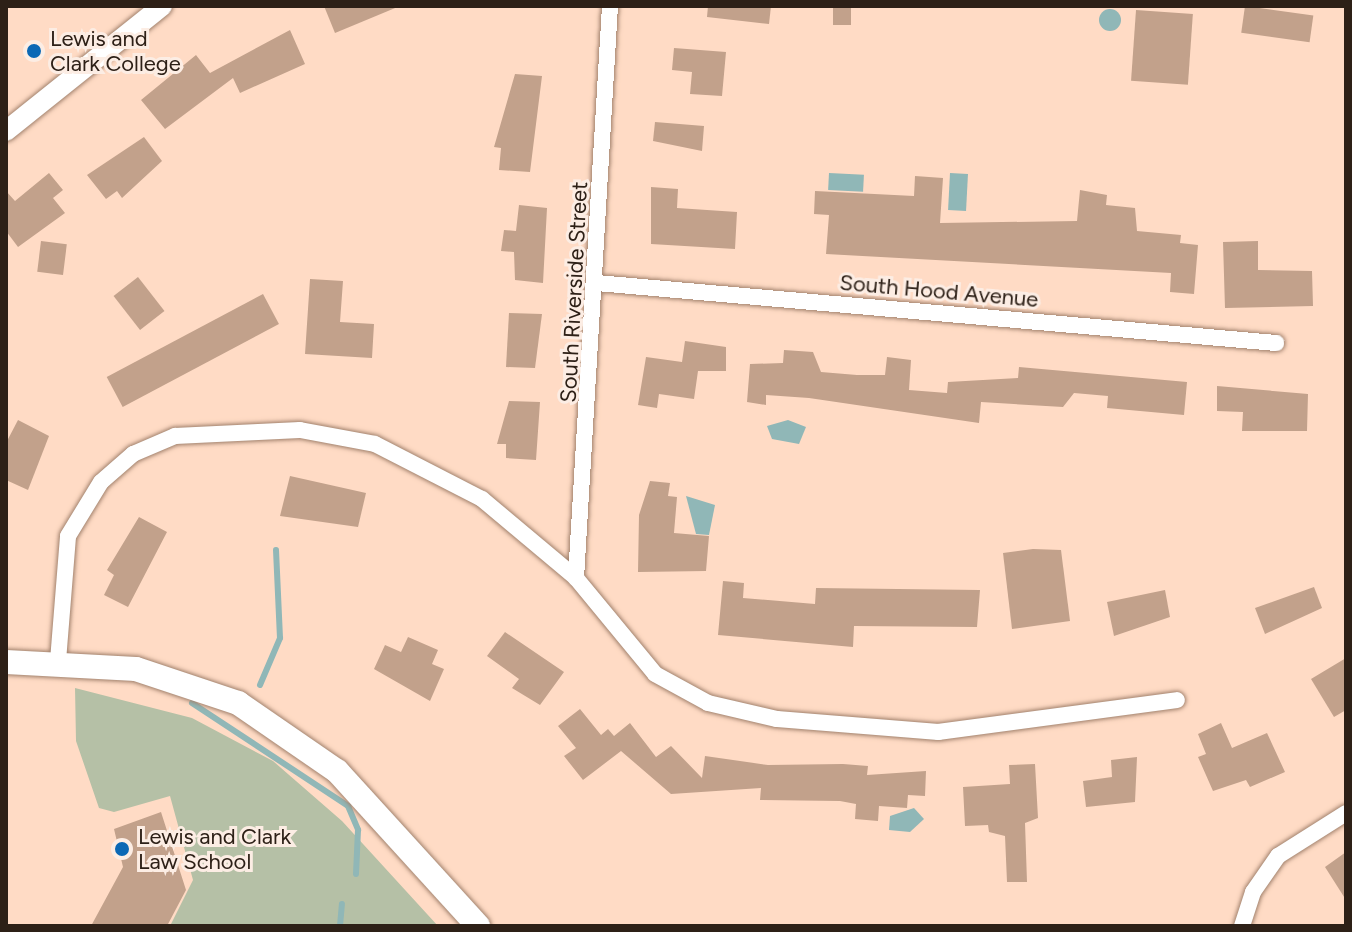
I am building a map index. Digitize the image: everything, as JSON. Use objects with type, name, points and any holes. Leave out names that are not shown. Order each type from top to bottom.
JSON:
[{"type":"main road","points":[[6,662],[58,661],[170,677],[270,722],[337,771],[478,926]]},
{"type":"street","points":[[6,131],[162,6]]},
{"type":"street","name":"South Riverside Street","points":[[576,578],[597,283],[610,6]]},
{"type":"street","name":"South Hood Avenue","points":[[597,283],[1276,343]]},
{"type":"street","points":[[58,661],[64,556],[82,507],[133,454],[195,432],[324,432],[387,448],[482,499],[576,578],[655,674],[698,699],[752,714],[961,731],[1177,700]]},
{"type":"street","points":[[1242,926],[1253,892],[1278,856],[1346,813]]},
{"type":"green space","points":[[75,688],[192,718],[273,761],[342,821],[438,926],[170,926],[193,880],[170,796],[114,812],[99,808],[76,741]]},
{"type":"water","points":[[1106,9],[1114,9],[1121,20],[1114,31],[1106,31],[1099,24],[1099,16]]},
{"type":"water","points":[[829,173],[864,175],[863,192],[828,190]]},
{"type":"water","points":[[950,173],[968,174],[966,211],[948,210]]},
{"type":"water","points":[[788,420],[806,427],[799,444],[772,439],[767,426]]},
{"type":"water","points":[[686,496],[715,505],[709,535],[696,534]]},
{"type":"water","points":[[914,808],[924,819],[910,832],[889,830],[890,816]]},
{"type":"building","points":[[324,6],[400,6],[335,33]]},
{"type":"building","points":[[708,6],[771,6],[769,24],[707,17]]},
{"type":"building","points":[[833,6],[851,6],[851,25],[833,25]]},
{"type":"building","points":[[1245,6],[1313,16],[1310,42],[1241,33]]},
{"type":"building","points":[[1136,10],[1193,14],[1188,85],[1131,81]]},
{"type":"building","points":[[290,30],[305,64],[240,93],[233,78],[165,129],[141,100],[196,55],[210,73]]},
{"type":"building","points":[[674,48],[726,52],[722,96],[690,94],[692,72],[672,70]]},
{"type":"building","points":[[515,74],[542,76],[530,172],[499,170],[501,148],[494,147]]},
{"type":"building","points":[[655,122],[704,126],[702,151],[653,141]]},
{"type":"building","points":[[144,137],[162,161],[122,198],[117,191],[106,199],[87,175]]},
{"type":"building","points":[[49,173],[63,190],[53,198],[65,213],[18,247],[6,231],[6,191],[15,201]]},
{"type":"building","points":[[915,176],[943,178],[940,223],[1077,221],[1080,190],[1107,195],[1106,205],[1135,208],[1137,231],[1181,235],[1180,243],[1198,245],[1194,294],[1170,292],[1171,273],[826,254],[829,215],[814,214],[815,191],[914,196]]},
{"type":"building","points":[[651,187],[678,189],[677,208],[737,212],[735,249],[651,244]]},
{"type":"building","points":[[519,205],[547,208],[543,283],[515,280],[514,252],[501,251],[504,230],[516,231]]},
{"type":"building","points":[[41,241],[67,244],[63,275],[37,272]]},
{"type":"building","points":[[1258,241],[1258,270],[1312,271],[1313,306],[1225,308],[1223,242]]},
{"type":"building","points":[[138,277],[164,311],[140,330],[114,296]]},
{"type":"building","points":[[310,279],[343,281],[340,322],[374,324],[372,358],[305,354]]},
{"type":"building","points":[[263,294],[279,324],[123,407],[107,377]]},
{"type":"building","points":[[509,313],[542,314],[535,368],[506,367]]},
{"type":"building","points":[[685,341],[726,347],[726,371],[698,371],[694,399],[659,394],[657,408],[638,405],[646,357],[682,362]]},
{"type":"building","points":[[784,350],[813,352],[821,372],[857,375],[885,375],[887,357],[911,360],[909,390],[947,393],[948,382],[1018,378],[1019,367],[1187,382],[1184,415],[1107,408],[1108,396],[1074,393],[1063,407],[981,402],[979,423],[809,398],[766,395],[766,405],[747,402],[750,364],[783,363]]},
{"type":"building","points":[[1217,386],[1308,394],[1307,431],[1242,431],[1243,412],[1217,411]]},
{"type":"building","points":[[509,401],[540,402],[536,460],[506,458],[506,444],[497,444]]},
{"type":"building","points":[[18,420],[49,436],[28,490],[6,480],[6,443]]},
{"type":"building","points":[[290,476],[366,493],[358,527],[280,516]]},
{"type":"building","points":[[650,481],[670,483],[668,496],[677,497],[674,533],[709,536],[706,571],[638,572],[639,515]]},
{"type":"building","points":[[139,517],[167,532],[128,607],[104,595],[114,575],[107,570]]},
{"type":"building","points":[[1033,549],[1061,550],[1070,621],[1012,629],[1003,553]]},
{"type":"building","points":[[723,581],[744,583],[743,598],[815,604],[816,588],[980,590],[977,627],[854,626],[853,647],[718,635]]},
{"type":"building","points":[[1314,587],[1322,608],[1265,634],[1255,608]]},
{"type":"building","points":[[1165,590],[1170,617],[1114,636],[1107,602]]},
{"type":"building","points":[[505,632],[564,672],[540,705],[512,688],[519,679],[487,656]]},
{"type":"building","points":[[408,637],[438,650],[432,664],[444,669],[430,701],[374,669],[385,645],[401,652]]},
{"type":"building","points":[[1346,658],[1346,710],[1334,717],[1311,679]]},
{"type":"building","points":[[580,709],[601,735],[608,729],[614,736],[630,723],[656,757],[671,746],[702,778],[705,756],[768,765],[868,766],[867,775],[926,771],[925,796],[908,795],[907,808],[879,806],[878,821],[855,819],[856,804],[840,801],[760,800],[761,788],[671,794],[621,751],[583,780],[564,756],[576,748],[558,726]]},
{"type":"building","points":[[1221,723],[1232,748],[1267,733],[1285,772],[1250,787],[1246,780],[1213,791],[1198,757],[1206,754],[1198,734]]},
{"type":"building","points":[[1137,757],[1135,802],[1086,807],[1083,781],[1112,777],[1111,760]]},
{"type":"building","points":[[1035,764],[1038,818],[1025,823],[1027,882],[1007,882],[1005,836],[989,832],[988,825],[965,826],[963,787],[1010,784],[1009,765]]},
{"type":"building","points":[[161,812],[186,890],[167,926],[91,926],[123,867],[114,829]]},
{"type":"building","points":[[1346,852],[1346,900],[1325,867]]},
{"type":"waterway","points":[[260,685],[280,638],[276,550]]},
{"type":"waterway","points":[[192,703],[348,806],[358,830],[356,874]]},
{"type":"waterway","points":[[340,926],[342,904]]},
{"type":"place","name":"Lewis and Clark College","points":[[34,51]]},
{"type":"place","name":"Lewis and Clark Law School","points":[[122,849]]}]
